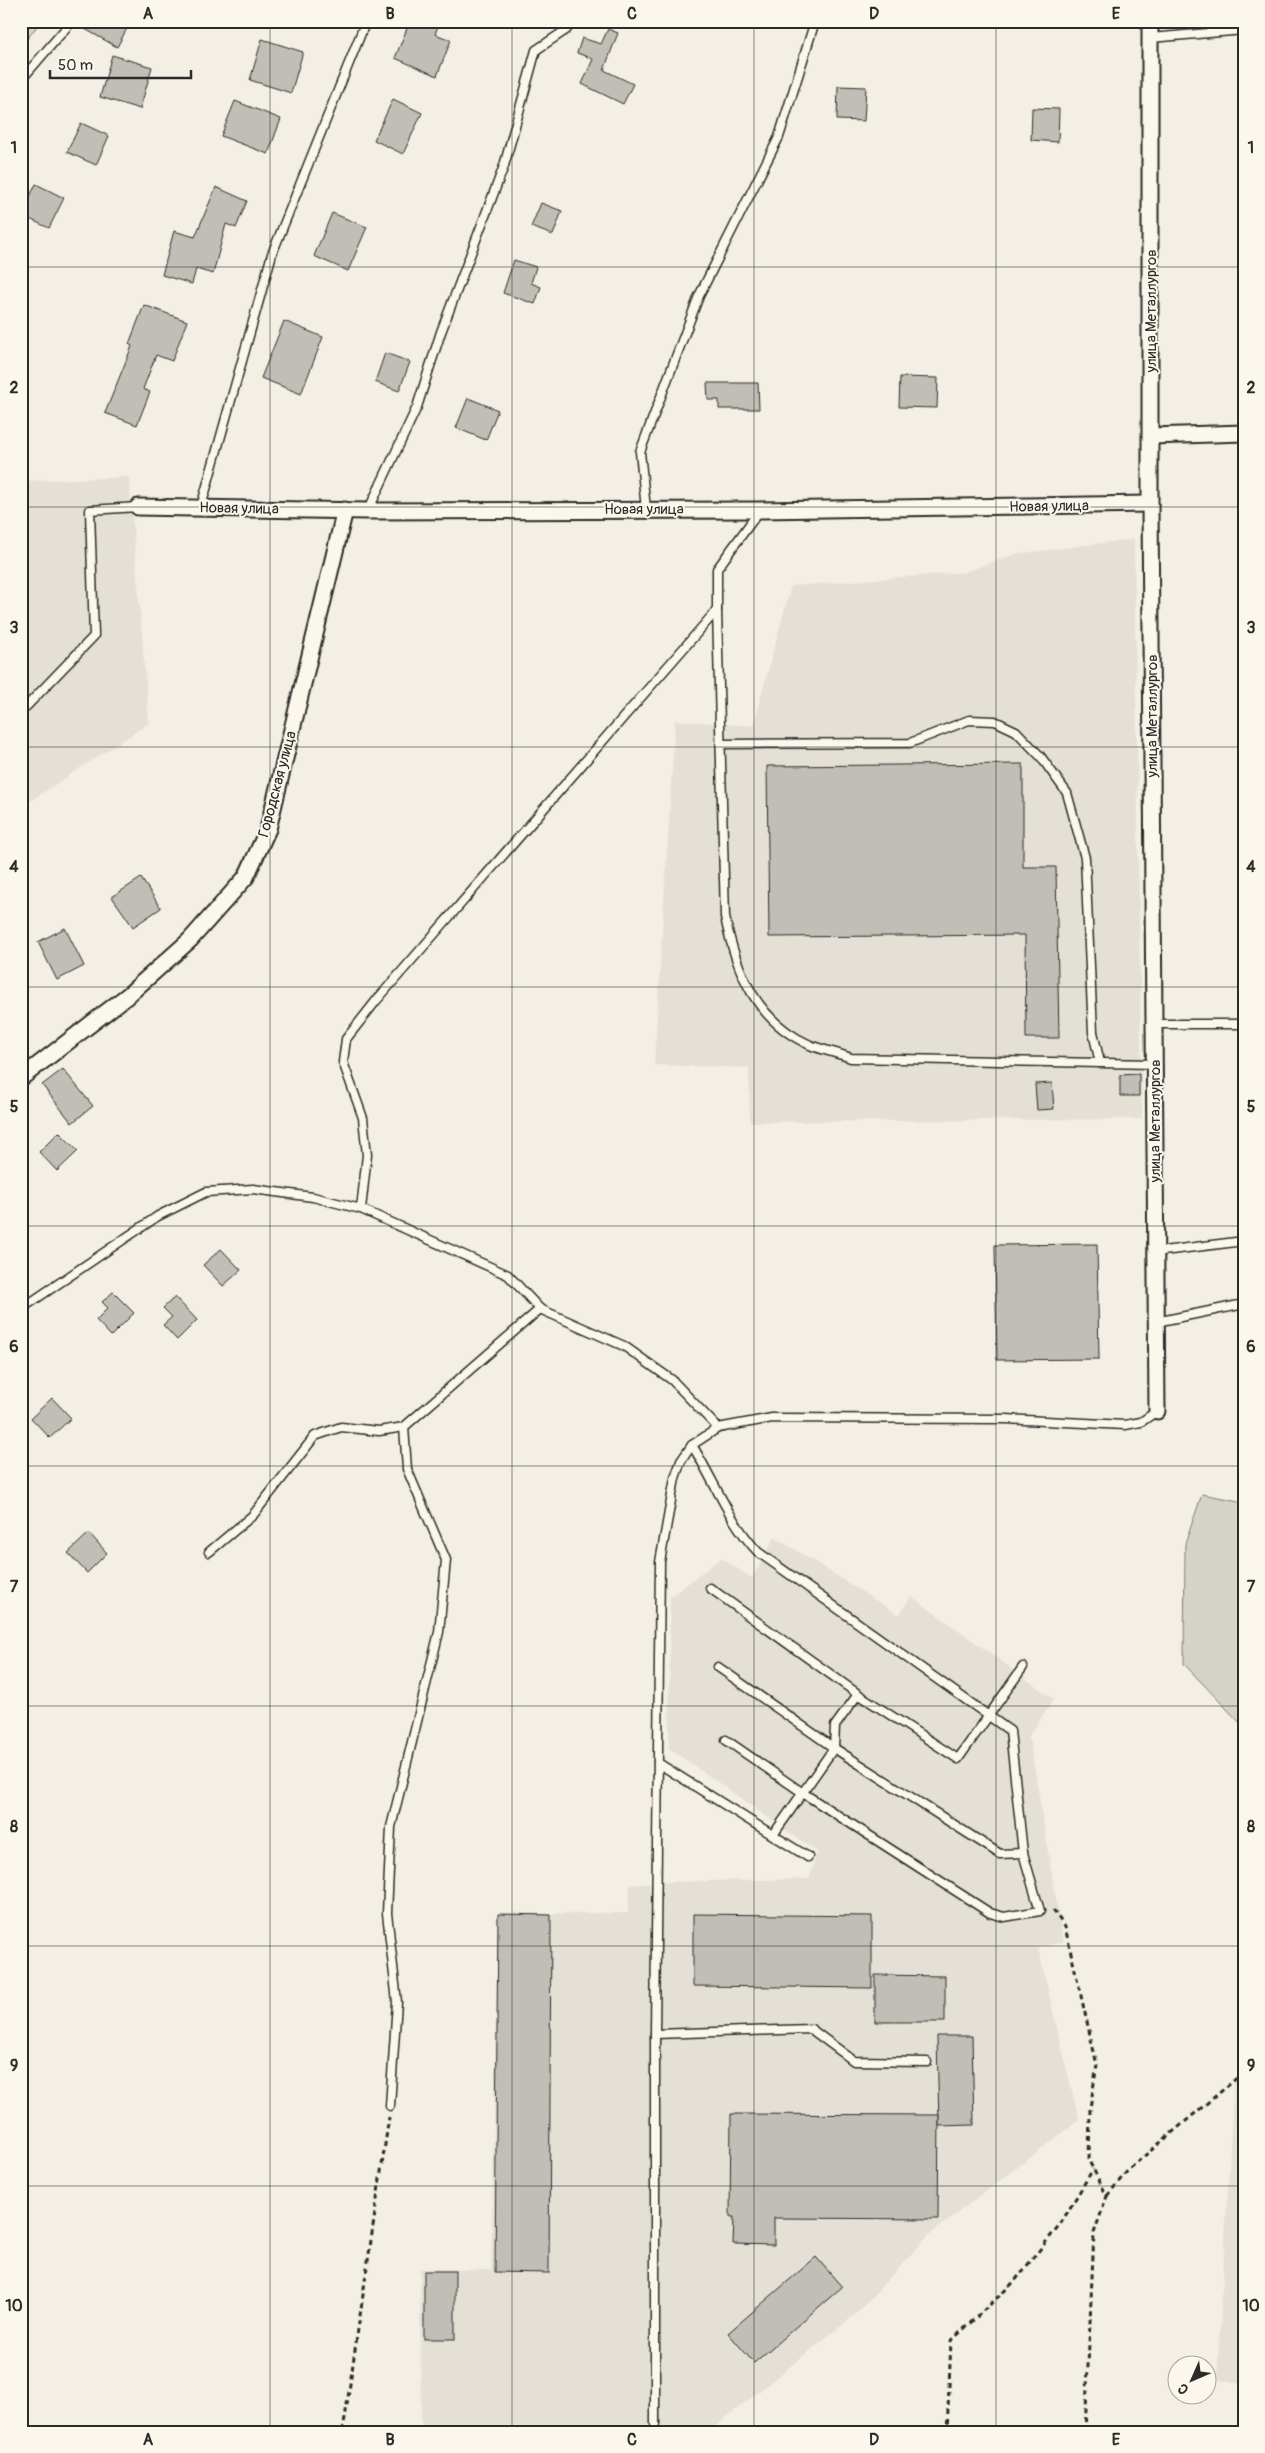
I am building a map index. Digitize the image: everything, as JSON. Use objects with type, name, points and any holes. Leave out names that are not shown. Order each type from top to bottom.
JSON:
[{"type":"street","name":"улица Металлургов","points":[[1150,21],[1150,504],[1157,1411]]},
{"type":"street","points":[[1151,436],[1244,433]]},
{"type":"street","name":"Новая улица","points":[[138,507],[368,511],[760,510],[1150,504]]},
{"type":"street","name":"Городская улица","points":[[21,1078],[127,996],[190,940],[246,877],[268,829],[345,510]]},
{"type":"lane","points":[[21,80],[72,21]]},
{"type":"lane","points":[[201,507],[272,254],[366,21]]},
{"type":"lane","points":[[368,511],[417,407],[441,332],[504,166],[536,50],[566,30],[573,21]]},
{"type":"lane","points":[[646,509],[640,452],[699,296],[779,137],[815,21]]},
{"type":"lane","points":[[1150,38],[1244,30]]},
{"type":"lane","points":[[21,712],[94,636],[90,510],[138,507]]},
{"type":"lane","points":[[760,510],[717,569],[726,917],[732,953],[750,992],[774,1023],[810,1045],[850,1058],[1154,1064]]},
{"type":"lane","points":[[361,1209],[367,1155],[363,1118],[343,1062],[346,1039],[376,1001],[717,610]]},
{"type":"lane","points":[[721,744],[910,743],[969,720],[995,721],[1016,730],[1041,757],[1067,793],[1085,858],[1093,1032],[1100,1063]]},
{"type":"lane","points":[[1154,1024],[1244,1024]]},
{"type":"lane","points":[[21,1309],[158,1216],[206,1192],[253,1189],[313,1197],[361,1209],[508,1275],[540,1309],[624,1346],[672,1380],[718,1428]]},
{"type":"lane","points":[[1155,1252],[1244,1241]]},
{"type":"lane","points":[[1156,1322],[1244,1304]]},
{"type":"lane","points":[[209,1552],[253,1516],[315,1436],[341,1428],[379,1431],[404,1427],[540,1309]]},
{"type":"lane","points":[[655,2424],[655,2034],[660,1562],[675,1478],[681,1461],[692,1445],[718,1428],[772,1418],[1006,1419],[1125,1425],[1141,1422],[1157,1411]]},
{"type":"lane","points":[[390,2106],[397,2002],[387,1913],[391,1827],[439,1632],[446,1560],[407,1469],[404,1427]]},
{"type":"lane","points":[[692,1445],[711,1476],[728,1513],[742,1535],[758,1552],[1010,1731],[1023,1853],[1040,1911],[1004,1917],[990,1914],[802,1793],[726,1740]]},
{"type":"lane","points":[[710,1588],[858,1694],[958,1759],[1023,1667]]},
{"type":"lane","points":[[718,1667],[834,1748],[1000,1854],[1023,1853]]},
{"type":"lane","points":[[772,1835],[834,1748],[835,1726],[858,1694]]},
{"type":"lane","points":[[658,1763],[808,1857]]},
{"type":"lane","points":[[655,2034],[811,2029],[854,2061],[927,2062]]},
{"type":"path","points":[[1040,1911],[1051,1908],[1065,1926],[1097,2065],[1090,2108],[1089,2161],[1107,2196]]},
{"type":"path","points":[[1085,2432],[1094,2233],[1107,2196],[1129,2169],[1244,2072]]},
{"type":"path","points":[[343,2432],[390,2106]]},
{"type":"path","points":[[947,2432],[950,2341],[1014,2282],[1061,2223],[1093,2169]]},
{"type":"shaded area","points":[[21,21],[41,21],[21,47]]},
{"type":"shaded area","points":[[129,477],[149,723],[21,807],[21,481]]},
{"type":"shaded area","points":[[1134,539],[1142,1119],[750,1122],[749,1068],[654,1065],[675,720],[753,726],[791,586],[965,572],[1015,554]]},
{"type":"shaded area","points":[[1202,1494],[1244,1502],[1244,1727],[1184,1664],[1185,1544]]},
{"type":"shaded area","points":[[775,1537],[899,1615],[911,1596],[1054,1699],[1029,1736],[1063,1942],[1038,1948],[1079,2120],[929,2235],[857,2313],[708,2432],[421,2432],[420,2269],[491,2270],[498,1914],[628,1913],[630,1885],[657,1882],[809,1879],[817,1852],[669,1748],[670,1597],[721,1558],[752,1578]]},
{"type":"shaded area","points":[[1244,2076],[1244,2383],[1218,2380],[1234,2081]]},
{"type":"building","points":[[78,21],[131,21],[117,47],[76,24]]},
{"type":"building","points":[[410,21],[440,21],[435,34],[451,40],[437,76],[395,58]]},
{"type":"building","points":[[608,29],[618,33],[604,70],[633,84],[623,104],[582,84],[593,59],[577,53],[582,38],[601,44]]},
{"type":"building","points":[[262,39],[303,52],[291,93],[250,80]]},
{"type":"building","points":[[112,55],[152,67],[140,109],[100,97]]},
{"type":"building","points":[[838,86],[866,87],[864,121],[837,120]]},
{"type":"building","points":[[393,99],[422,113],[403,154],[374,140]]},
{"type":"building","points":[[235,101],[281,119],[268,154],[221,136]]},
{"type":"building","points":[[1032,108],[1059,109],[1058,142],[1031,140]]},
{"type":"building","points":[[81,123],[109,136],[96,165],[67,152]]},
{"type":"building","points":[[36,184],[64,198],[49,228],[21,215]]},
{"type":"building","points":[[216,187],[247,201],[236,228],[226,224],[213,274],[196,269],[192,284],[162,275],[174,231],[195,237]]},
{"type":"building","points":[[541,203],[562,211],[553,235],[531,227]]},
{"type":"building","points":[[332,213],[367,227],[348,271],[314,256]]},
{"type":"building","points":[[514,260],[536,267],[531,283],[541,287],[535,304],[503,293]]},
{"type":"building","points":[[144,305],[187,321],[172,361],[156,355],[143,389],[150,392],[137,425],[105,413],[132,346],[129,344]]},
{"type":"building","points":[[284,321],[323,337],[301,394],[261,378]]},
{"type":"building","points":[[385,353],[410,362],[399,391],[375,382]]},
{"type":"building","points":[[900,377],[938,378],[937,408],[899,407]]},
{"type":"building","points":[[707,383],[758,383],[759,409],[719,409],[719,400],[708,400]]},
{"type":"building","points":[[468,398],[498,410],[486,440],[456,428]]},
{"type":"building","points":[[1023,764],[1023,867],[1056,867],[1059,1038],[1026,1038],[1025,935],[769,937],[767,766]]},
{"type":"building","points":[[141,878],[161,908],[133,927],[112,897]]},
{"type":"building","points":[[65,928],[84,966],[57,980],[38,942]]},
{"type":"building","points":[[63,1069],[93,1106],[72,1123],[42,1085]]},
{"type":"building","points":[[1139,1074],[1139,1096],[1120,1096],[1120,1075]]},
{"type":"building","points":[[1052,1083],[1054,1109],[1037,1110],[1035,1084]]},
{"type":"building","points":[[59,1132],[78,1151],[57,1171],[39,1152]]},
{"type":"building","points":[[1097,1244],[1099,1359],[997,1360],[995,1245]]},
{"type":"building","points":[[221,1249],[241,1270],[223,1286],[203,1265]]},
{"type":"building","points":[[113,1292],[134,1313],[111,1336],[96,1320],[108,1308],[102,1302]]},
{"type":"building","points":[[175,1297],[197,1320],[177,1340],[163,1325],[172,1317],[163,1308]]},
{"type":"building","points":[[52,1398],[71,1418],[50,1438],[31,1418]]},
{"type":"building","points":[[89,1533],[107,1553],[87,1573],[68,1553]]},
{"type":"building","points":[[498,1914],[551,1915],[549,2273],[495,2272]]},
{"type":"building","points":[[693,1914],[872,1916],[872,1988],[693,1986]]},
{"type":"building","points":[[875,1975],[945,1976],[945,2022],[875,2022]]},
{"type":"building","points":[[937,2036],[972,2036],[974,2125],[939,2126]]},
{"type":"building","points":[[731,2114],[939,2115],[938,2219],[774,2218],[774,2245],[733,2244],[734,2217],[730,2217]]},
{"type":"building","points":[[816,2257],[842,2287],[754,2363],[728,2333]]},
{"type":"building","points":[[424,2271],[455,2271],[455,2339],[424,2339]]}]
